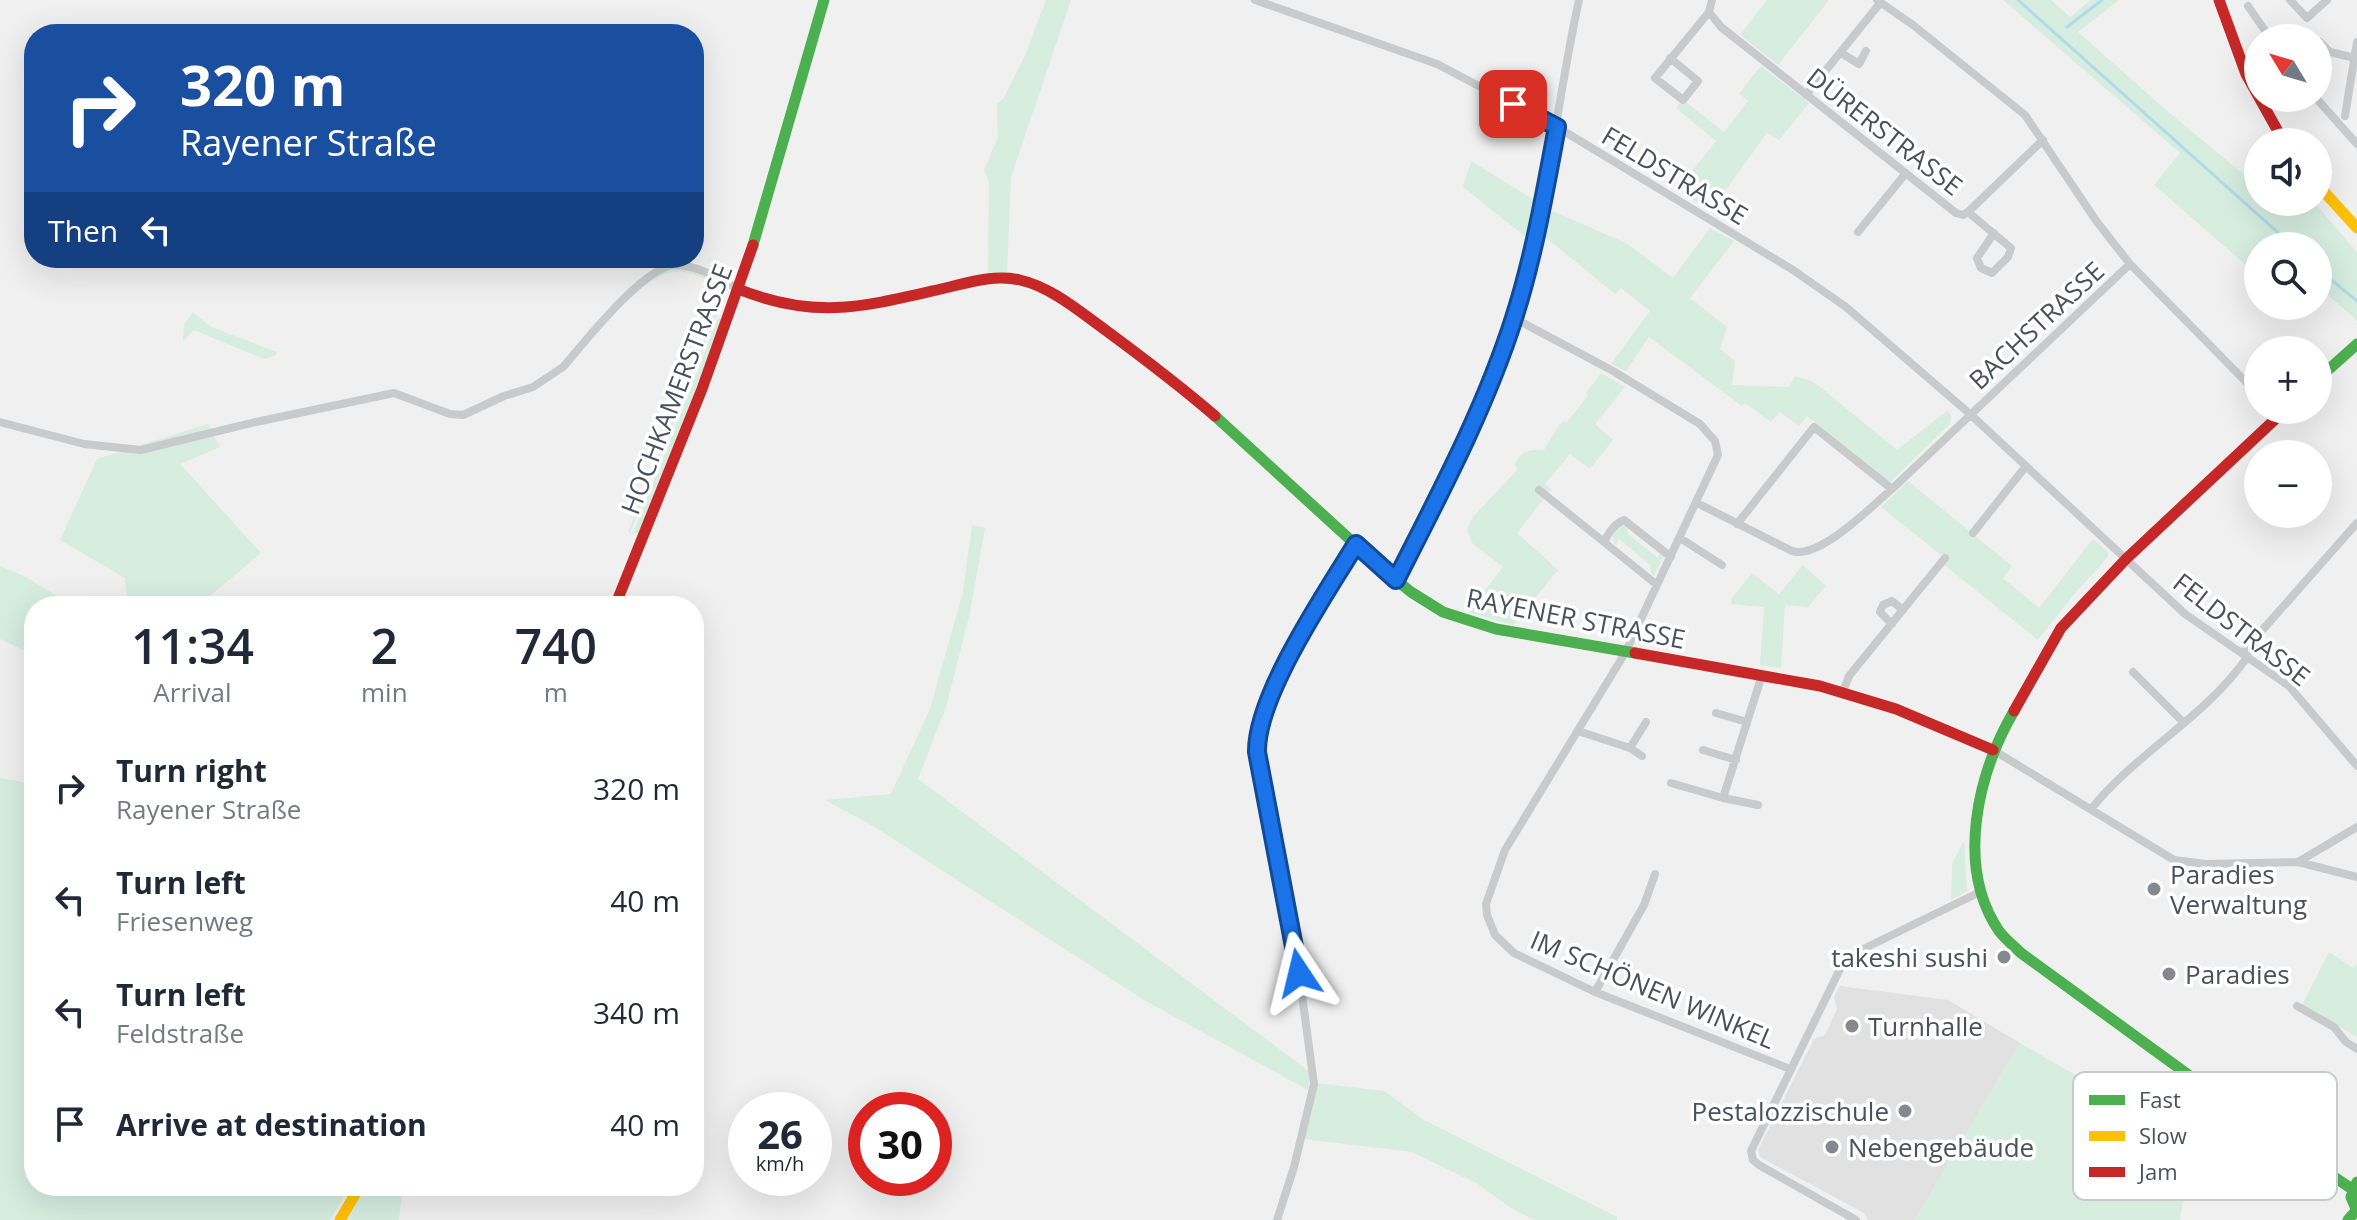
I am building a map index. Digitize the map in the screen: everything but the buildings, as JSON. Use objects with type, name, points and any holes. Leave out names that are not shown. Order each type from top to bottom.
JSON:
[{"type":"street","name":"HOCHKAMERSTRASSE","points":[[619,596],[738,289],[768,201],[824,0]]},
{"type":"street","name":"FELDSTRASSE","points":[[1255,0],[1437,64],[1557,127],[1793,270],[1846,307],[1970,414],[2185,614],[2289,686],[2357,766]]},
{"type":"street","points":[[1396,580],[1459,454],[1495,373],[1514,318],[1537,232],[1579,0]]},
{"type":"street","points":[[1670,58],[1698,81],[1683,100],[1655,78],[1670,58],[1709,12],[1712,0]]},
{"type":"street","points":[[2219,0],[2251,88],[2275,128]]},
{"type":"street","points":[[2290,0],[2307,18],[2327,0]]},
{"type":"street","points":[[1806,95],[1879,1],[2025,115],[2097,222],[2130,264],[2244,380]]},
{"type":"street","points":[[2248,6],[2260,24]]},
{"type":"street","name":"DÜRERSTRASSE","points":[[1709,12],[1721,27],[1806,95],[1951,210],[1963,215],[2043,140]]},
{"type":"street","points":[[2345,116],[2357,42]]},
{"type":"street","points":[[1841,53],[1859,64],[1866,51]]},
{"type":"street","points":[[2332,52],[2355,58]]},
{"type":"street","points":[[2328,112],[2357,144]]},
{"type":"street","points":[[1858,232],[1906,173]]},
{"type":"street","points":[[2332,200],[2357,228]]},
{"type":"street","points":[[1968,212],[1994,233],[2011,248],[2008,257],[1992,273],[1981,268],[1977,258],[1994,233]]},
{"type":"street","name":"BACHSTRASSE","points":[[1697,503],[1798,553],[1825,543],[1892,489],[2130,264]]},
{"type":"street","points":[[0,422],[84,444],[141,450],[394,393],[450,414],[463,415],[504,396],[533,387],[563,367],[642,280],[661,268]]},
{"type":"street","points":[[692,268],[738,289]]},
{"type":"street","name":"RAYENER STRASSE","points":[[738,289],[776,305],[818,310],[897,299],[991,278],[1015,279],[1032,284],[1083,313],[1168,374],[1396,580],[1433,606],[1463,619],[1625,653],[1843,691],[1993,750],[2174,860],[2206,864],[2298,862]]},
{"type":"street","name":"IM SCHÖNEN WINKEL","points":[[1514,318],[1613,371],[1700,424],[1715,441],[1718,455],[1625,653],[1505,850],[1486,904],[1490,925],[1502,944],[1514,953],[1595,992],[1790,1069]]},
{"type":"street","points":[[2332,366],[2357,344]]},
{"type":"street","points":[[2184,1072],[2021,953],[2001,934],[1980,892],[1975,856],[1977,806],[1993,750],[2050,643],[2126,559],[2267,424]]},
{"type":"street","points":[[1737,524],[1814,427],[1892,489]]},
{"type":"street","points":[[1973,533],[2026,466]]},
{"type":"street","points":[[1539,490],[1657,585]]},
{"type":"street","points":[[1604,542],[1617,523],[1624,520],[1671,557]]},
{"type":"street","points":[[2091,809],[2221,690],[2246,654],[2357,523]]},
{"type":"street","points":[[1680,538],[1722,565]]},
{"type":"street","points":[[1277,1220],[1294,1167],[1314,1084],[1299,973],[1257,752],[1257,735],[1280,677],[1320,601],[1356,544]]},
{"type":"street","points":[[1843,691],[1849,676],[1945,558]]},
{"type":"street","points":[[1892,624],[1880,612],[1883,605],[1892,601],[1903,610]]},
{"type":"street","points":[[2133,672],[2184,723]]},
{"type":"street","points":[[1723,798],[1762,675]]},
{"type":"street","points":[[1716,713],[1747,722]]},
{"type":"street","points":[[1630,748],[1646,722]]},
{"type":"street","points":[[1578,731],[1630,748],[1642,756]]},
{"type":"street","points":[[1703,750],[1736,760]]},
{"type":"street","points":[[1671,783],[1758,805]]},
{"type":"street","points":[[2298,862],[2357,828]]},
{"type":"street","points":[[2298,862],[2357,877]]},
{"type":"street","points":[[1595,992],[1644,905],[1655,874]]},
{"type":"street","points":[[1856,1220],[1753,1160],[1751,1151],[1841,967],[1857,952],[1980,892]]},
{"type":"street","points":[[2297,1006],[2334,1027],[2346,1042],[2357,1049]]},
{"type":"street","points":[[2337,1175],[2355,1186],[2351,1200],[2357,1211],[2348,1220]]},
{"type":"street","points":[[340,1220],[354,1196]]},
{"type":"shaded area","name":"Pestalozzischule","points":[[1840,986],[1948,1000],[2020,1043],[1915,1220],[1868,1220],[1864,1213],[1760,1157],[1758,1150],[1814,1039],[1825,1035],[1837,1009],[1834,997]]},
{"type":"green space","points":[[1046,0],[1071,0],[1011,177],[1007,273],[988,274],[989,182],[984,170],[998,137],[997,104],[1003,99],[1026,53]]},
{"type":"green space","points":[[1767,0],[1829,0],[1778,65],[1740,35]]},
{"type":"green space","points":[[2003,0],[2051,0],[2070,17],[2091,0],[2119,0],[2078,32],[2244,175],[2244,216],[2326,216],[2357,252],[2357,321],[2332,299],[2332,232],[2244,232],[2244,263],[2154,185],[2180,153]]},
{"type":"green space","points":[[1761,66],[1809,103],[1779,140],[1767,133],[1711,210],[1677,190],[1716,141],[1676,108],[1686,102],[1724,132],[1748,101],[1739,93]]},
{"type":"green space","points":[[1471,161],[1536,201],[1527,238],[1463,187]]},
{"type":"green space","points":[[1552,211],[1626,243],[1673,278],[1710,228],[1734,241],[1690,298],[1727,327],[1720,349],[1735,361],[1732,385],[1789,387],[1795,376],[1814,382],[1897,450],[1948,410],[1950,424],[1889,483],[1807,416],[1799,426],[1780,412],[1771,422],[1745,403],[1742,406],[1649,337],[1626,371],[1611,364],[1650,311],[1621,288],[1615,294],[1544,236]]},
{"type":"green space","points":[[680,268],[711,279],[727,290],[630,533],[722,290],[694,274],[670,273],[647,284],[624,305],[648,280],[661,272]]},
{"type":"green space","points":[[193,312],[211,327],[277,352],[276,355],[264,359],[194,330],[183,341],[184,324]]},
{"type":"green space","points":[[718,318],[723,320],[640,532],[633,534]]},
{"type":"green space","points":[[1601,373],[1625,387],[1595,424],[1613,440],[1590,469],[1570,454],[1545,484],[1551,489],[1517,533],[1558,570],[1513,625],[1468,612],[1503,567],[1473,544],[1467,531],[1472,518],[1517,470],[1515,463],[1523,453],[1544,450],[1560,424],[1563,421],[1566,423],[1588,396],[1586,393]]},
{"type":"green space","points":[[208,424],[220,447],[180,464],[261,553],[210,596],[127,596],[125,578],[60,540],[97,459]]},
{"type":"green space","points":[[1908,481],[2012,566],[2003,578],[2039,608],[2093,539],[2107,551],[2108,557],[2038,640],[1943,564],[1946,559],[1881,507]]},
{"type":"green space","points":[[972,525],[985,528],[969,617],[946,707],[918,779],[1310,1072],[1308,1090],[1144,1000],[873,826],[825,800],[891,794],[930,709],[963,592]]},
{"type":"green space","points":[[1621,526],[1626,526],[1628,534],[1658,558],[1660,553],[1664,555],[1654,576],[1650,565],[1619,539],[1615,545],[1612,534]]},
{"type":"green space","points":[[1803,565],[1826,586],[1808,607],[1785,605],[1781,668],[1760,665],[1764,607],[1731,604],[1732,598],[1752,573],[1779,594]]},
{"type":"green space","points":[[0,566],[26,577],[57,596],[24,596],[24,650],[0,639]]},
{"type":"green space","points":[[0,778],[24,782],[24,1196],[344,1196],[330,1220],[0,1220]]},
{"type":"green space","points":[[1964,840],[1967,891],[1951,900],[1952,864]]},
{"type":"green space","points":[[2329,952],[2353,968],[2357,964],[2357,1037],[2302,1005]]},
{"type":"green space","points":[[2020,1043],[2073,1073],[2073,1200],[2183,1200],[2180,1220],[1915,1220]]},
{"type":"green space","points":[[1316,1083],[1384,1091],[1424,1120],[1617,1217],[1617,1220],[1534,1220],[1478,1184],[1412,1152],[1304,1139]]},
{"type":"green space","points":[[360,1196],[402,1196],[399,1220],[347,1220]]},
{"type":"waterway","points":[[2018,0],[2277,232]]},
{"type":"waterway","points":[[2067,27],[2102,0]]},
{"type":"waterway","points":[[2332,280],[2357,301]]},
{"type":"traffic: fast","points":[[753,245],[824,0]]},
{"type":"traffic: fast","points":[[2332,366],[2357,344]]},
{"type":"traffic: fast","points":[[1215,416],[1380,567],[1443,612],[1496,629],[1635,653]]},
{"type":"traffic: fast","points":[[2014,711],[1990,762],[1976,820],[1978,878],[1986,905],[1999,931],[2021,953],[2184,1072]]},
{"type":"traffic: fast","points":[[2337,1179],[2352,1189]]},
{"type":"traffic: fast","points":[[2357,1182],[2351,1197],[2357,1211]]},
{"type":"traffic: fast","points":[[2348,1220],[2356,1211]]},
{"type":"traffic: slow","points":[[2332,200],[2357,228]]},
{"type":"traffic: slow","points":[[340,1220],[354,1196]]},
{"type":"traffic: jam","points":[[2219,0],[2246,74],[2276,128]]},
{"type":"traffic: jam","points":[[619,596],[702,389],[753,245]]},
{"type":"traffic: jam","points":[[738,289],[792,305],[840,307],[887,301],[980,280],[1020,280],[1043,288],[1075,307],[1215,416]]},
{"type":"traffic: jam","points":[[2014,711],[2061,628],[2126,559],[2270,424]]},
{"type":"traffic: jam","points":[[1635,653],[1820,686],[1896,709],[1993,750]]},
{"type":"place","name":"Paradies Verwaltung","points":[[2154,889]]},
{"type":"place","name":"takeshi sushi","points":[[2004,957]]},
{"type":"place","name":"Paradies","points":[[2169,974]]},
{"type":"place","name":"Turnhalle","points":[[1852,1026]]},
{"type":"place","name":"Pestalozzischule","points":[[1905,1111]]},
{"type":"place","name":"Nebengebäude","points":[[1832,1147]]},
{"type":"route","points":[[1299,973],[1257,752],[1257,735],[1280,677],[1320,601],[1356,544],[1396,580],[1459,454],[1495,373],[1524,287],[1557,127],[1513,104]]}]
